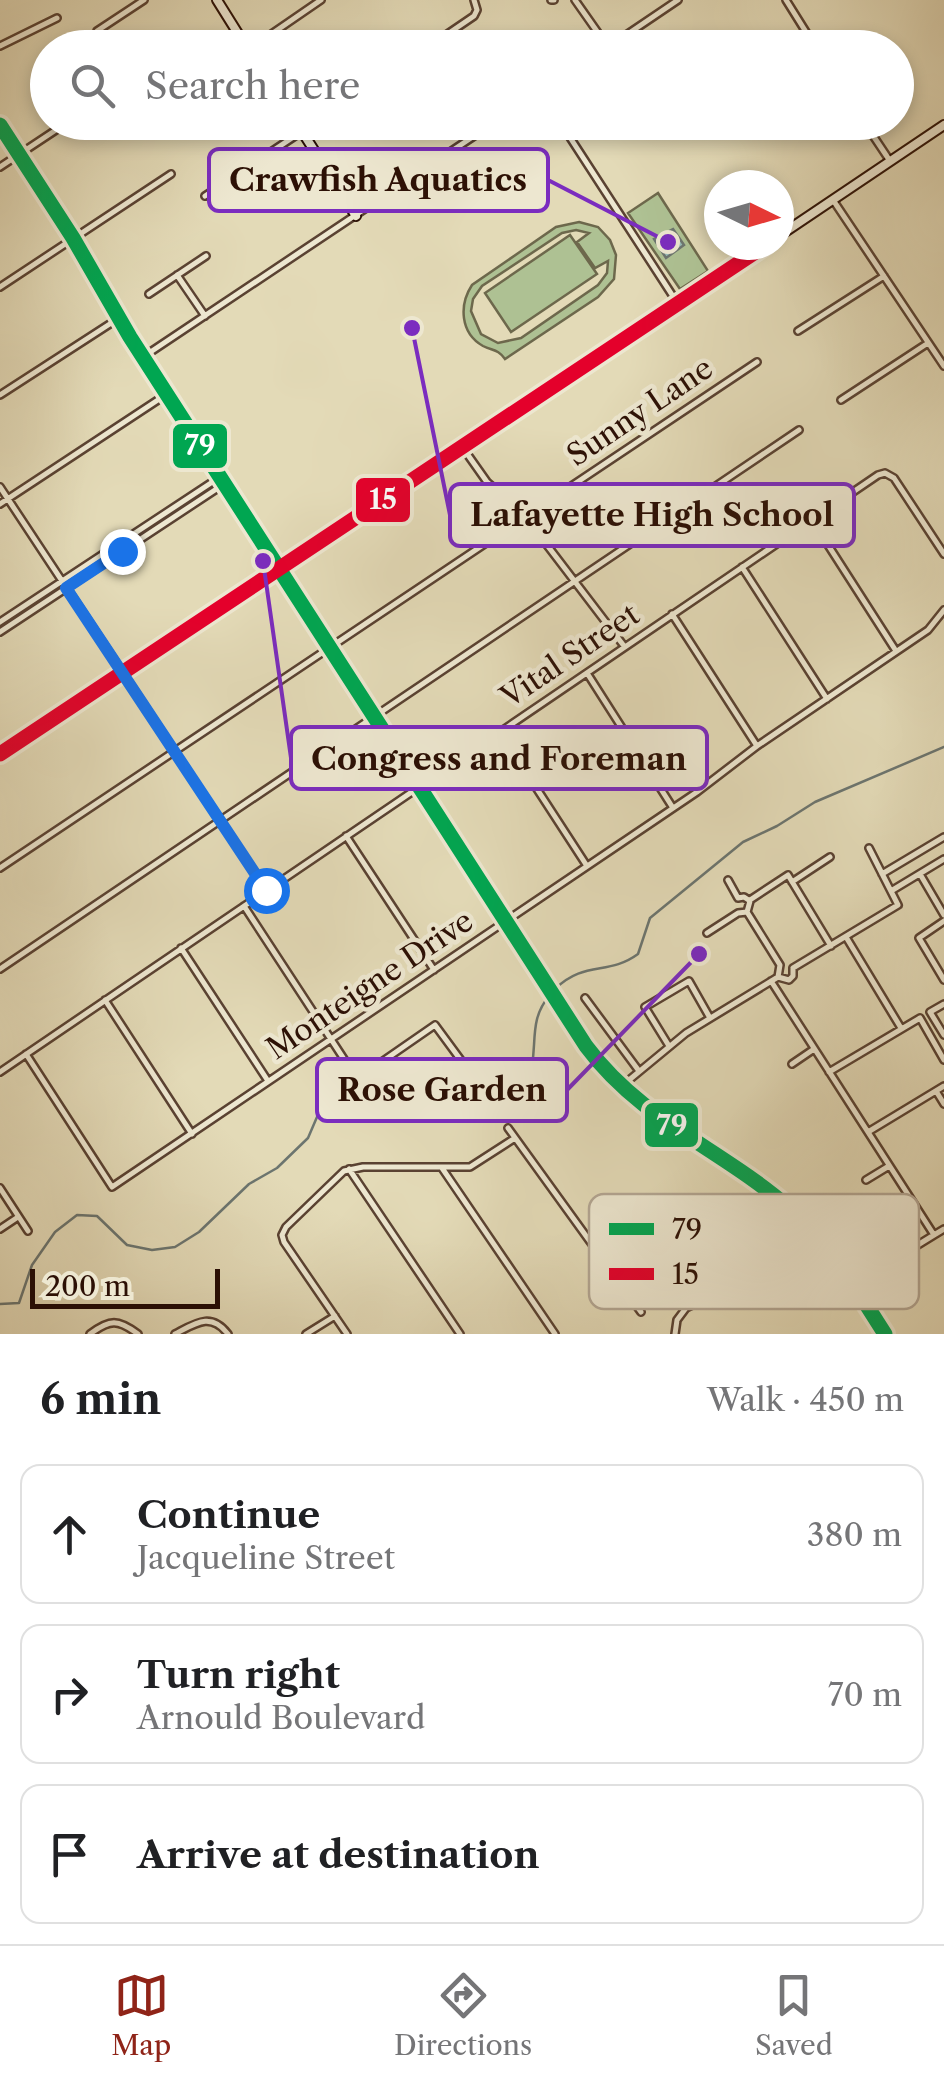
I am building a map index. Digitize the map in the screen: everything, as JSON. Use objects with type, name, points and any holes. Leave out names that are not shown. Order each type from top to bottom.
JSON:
[{"type":"main road","points":[[217,0],[237,30]]},
{"type":"main road","points":[[0,125],[222,481],[596,1059],[621,1086],[668,1124],[773,1194]]},
{"type":"main road","points":[[794,226],[944,125]]},
{"type":"main road","points":[[307,140],[356,216]]},
{"type":"main road","points":[[0,754],[744,260]]},
{"type":"main road","points":[[869,1309],[886,1334]]},
{"type":"street","points":[[99,30],[144,0]]},
{"type":"street","points":[[276,30],[320,0]]},
{"type":"street","points":[[453,30],[474,16],[474,0]]},
{"type":"street","points":[[575,0],[596,30]]},
{"type":"street","points":[[633,30],[678,0]]},
{"type":"street","points":[[786,0],[805,30]]},
{"type":"street","points":[[33,30],[57,18]]},
{"type":"street","points":[[0,46],[30,31]]},
{"type":"street","points":[[0,167],[40,140]]},
{"type":"street","points":[[206,196],[290,140]]},
{"type":"street","points":[[143,357],[468,140]]},
{"type":"street","points":[[572,140],[678,304]]},
{"type":"street","points":[[876,140],[890,161]]},
{"type":"street","points":[[0,287],[171,174]]},
{"type":"street","points":[[833,200],[944,366]]},
{"type":"street","points":[[149,294],[206,256]]},
{"type":"street","points":[[177,276],[205,316]]},
{"type":"street","points":[[798,331],[884,276]]},
{"type":"street","points":[[0,395],[119,318]]},
{"type":"street","points":[[842,400],[928,343]]},
{"type":"street","name":"Sunny Lane","points":[[0,868],[756,362]]},
{"type":"street","points":[[0,504],[167,394]]},
{"type":"street","points":[[0,969],[799,430]]},
{"type":"street","points":[[462,446],[487,482],[525,516],[624,646]]},
{"type":"street","name":"Vital Street","points":[[0,1072],[878,474],[889,474],[944,554]]},
{"type":"street","points":[[0,632],[63,585],[222,481]]},
{"type":"street","points":[[0,487],[266,890]]},
{"type":"street","points":[[812,520],[896,652]]},
{"type":"street","points":[[742,567],[827,699]]},
{"type":"street","points":[[0,622],[63,585]]},
{"type":"street","name":"Monteigne Drive","points":[[26,1054],[112,1187],[673,808],[928,630],[944,610]]},
{"type":"street","points":[[12,614],[16,621]]},
{"type":"street","points":[[672,614],[757,746]]},
{"type":"street","points":[[586,672],[673,808]]},
{"type":"street","points":[[500,732],[587,866]]},
{"type":"street","points":[[346,836],[434,970]]},
{"type":"street","points":[[882,874],[944,836]]},
{"type":"street","points":[[778,977],[789,980],[793,968],[898,905],[868,848]]},
{"type":"street","points":[[792,882],[830,857]]},
{"type":"street","points":[[891,891],[944,859]]},
{"type":"street","points":[[920,874],[944,918],[919,938],[944,980]]},
{"type":"street","points":[[738,898],[750,900],[788,875],[831,946]]},
{"type":"street","points":[[728,880],[738,898]]},
{"type":"street","points":[[738,898],[734,905],[738,912]]},
{"type":"street","points":[[747,912],[750,900]]},
{"type":"street","points":[[244,906],[358,1079],[435,1025],[474,1078]]},
{"type":"street","points":[[707,932],[738,912],[747,912]]},
{"type":"street","points":[[747,912],[780,965]]},
{"type":"street","points":[[846,936],[901,1029]]},
{"type":"street","points":[[181,948],[268,1081]]},
{"type":"street","points":[[778,977],[780,965],[787,963],[793,968]]},
{"type":"street","points":[[621,1086],[669,1046],[778,977]]},
{"type":"street","points":[[669,1046],[645,1007],[689,981],[710,1018]]},
{"type":"street","points":[[771,982],[908,1194]]},
{"type":"street","points":[[585,998],[639,1071]]},
{"type":"street","points":[[105,1000],[192,1134]]},
{"type":"street","points":[[935,1044],[944,1037],[930,1012],[944,1004]]},
{"type":"street","points":[[829,1072],[920,1018],[944,1060]]},
{"type":"street","points":[[792,1064],[814,1049]]},
{"type":"street","points":[[868,1132],[944,1086]]},
{"type":"street","points":[[936,1090],[944,1104]]},
{"type":"street","points":[[508,1128],[589,1240]]},
{"type":"street","points":[[347,1334],[284,1242],[282,1232],[349,1169],[470,1167],[515,1138]]},
{"type":"street","points":[[866,1180],[890,1166]]},
{"type":"street","points":[[442,1168],[555,1334]]},
{"type":"street","points":[[349,1169],[460,1334]]},
{"type":"street","points":[[0,1188],[28,1230]]},
{"type":"street","points":[[919,1211],[934,1235]]},
{"type":"street","points":[[0,1229],[19,1216]]},
{"type":"street","points":[[919,1244],[944,1229]]},
{"type":"street","points":[[674,1334],[676,1320],[685,1309]]},
{"type":"street","points":[[306,1334],[335,1316]]},
{"type":"street","points":[[175,1334],[206,1320],[216,1322],[228,1334]]},
{"type":"street","points":[[90,1334],[112,1321],[138,1334]]},
{"type":"green space","points":[[658,193],[708,271],[680,289],[628,213]]},
{"type":"green space","points":[[579,222],[598,227],[610,240],[616,255],[614,279],[598,297],[505,359],[470,334],[464,318],[468,293],[472,285],[556,227]],"holes":[[[562,233],[589,233],[577,242],[595,268],[608,261],[607,273],[598,285],[521,338],[498,343],[481,334],[471,311],[473,299],[482,286]]]},
{"type":"green space","points":[[570,235],[597,274],[511,332],[485,293]]},
{"type":"water","points":[[673,229],[684,245],[666,258],[654,239]]},
{"type":"waterway","points":[[555,989],[576,974],[617,965],[638,954],[650,918],[743,842],[815,802],[944,747]]},
{"type":"waterway","points":[[0,1304],[19,1303],[32,1265],[55,1232],[77,1215],[97,1216],[127,1245],[152,1250],[175,1247],[199,1232],[249,1184],[277,1168],[308,1138],[320,1110],[365,1114],[411,1109],[482,1113],[507,1107],[528,1082],[538,1015],[550,995]]},
{"type":"transit line","name":"79","points":[[0,125],[73,238],[130,337],[586,1046],[608,1072],[656,1114],[772,1194]]},
{"type":"transit line","name":"15","points":[[0,754],[743,260]]},
{"type":"transit line","name":"79","points":[[869,1309],[885,1334]]},
{"type":"place","name":"Crawfish Aquatics","points":[[668,242]]},
{"type":"place","name":"Lafayette High School","points":[[412,328]]},
{"type":"place","name":"Congress and Foreman","points":[[263,561]]},
{"type":"place","name":"Rose Garden","points":[[699,954]]},
{"type":"route","points":[[122,551],[66,588],[266,890]]}]
